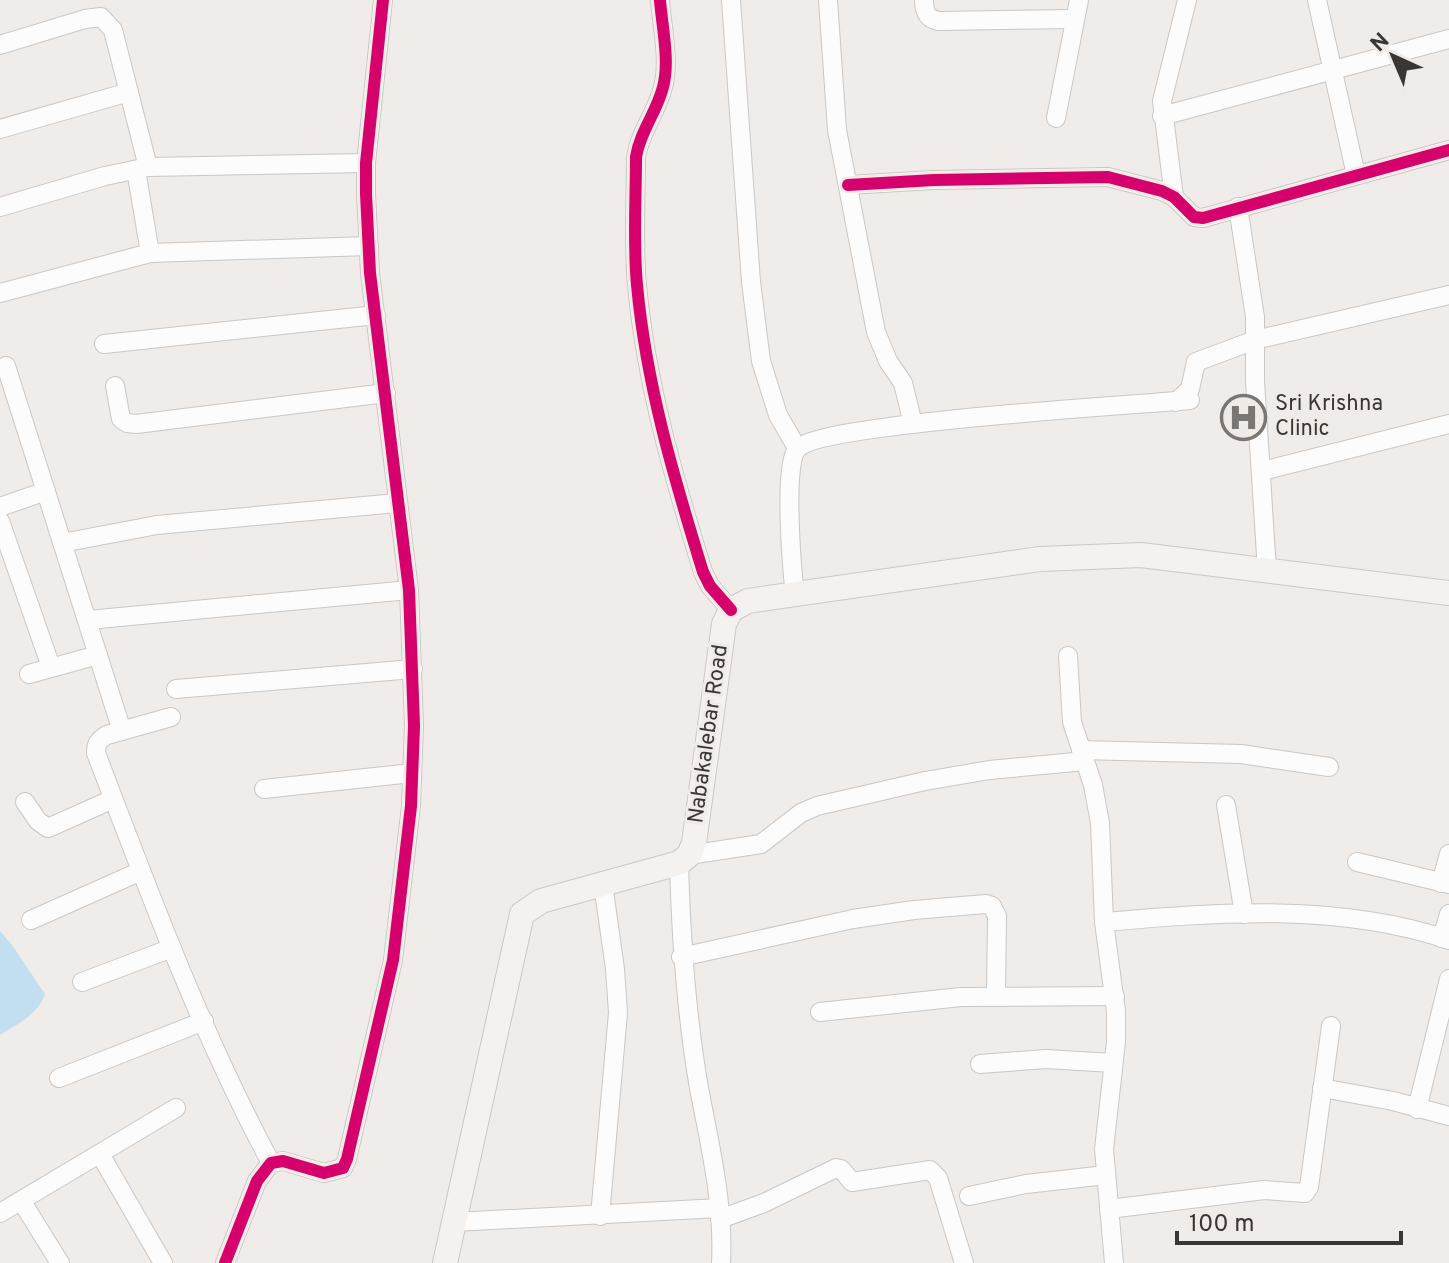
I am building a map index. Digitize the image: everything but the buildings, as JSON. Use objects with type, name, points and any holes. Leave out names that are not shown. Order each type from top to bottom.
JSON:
[{"type":"main road","points":[[731,610],[748,601],[1040,559],[1095,555],[1141,555],[1449,593]]},
{"type":"main road","name":"Nabakalebar Road","points":[[684,859],[694,843],[724,624],[731,610]]},
{"type":"main road","points":[[445,1263],[522,914],[541,901],[684,859]]},
{"type":"street","points":[[225,1263],[257,1181],[271,1163],[283,1161],[324,1173],[343,1168],[393,960],[411,806],[413,669],[409,590],[369,246],[366,163],[383,0]]},
{"type":"street","points":[[660,0],[666,72],[663,88],[639,140],[636,157],[637,282],[646,357],[670,466],[703,572],[710,586],[731,610]]},
{"type":"street","points":[[731,0],[751,282],[761,361],[778,415],[797,448]]},
{"type":"street","points":[[828,0],[837,130],[876,332],[888,361],[903,383],[913,424]]},
{"type":"street","points":[[924,0],[926,14],[939,21],[1077,9],[1056,118]]},
{"type":"street","points":[[1174,197],[1162,116],[1164,85],[1187,0]]},
{"type":"street","points":[[1317,0],[1356,175]]},
{"type":"street","points":[[0,45],[85,19],[101,17],[113,30],[129,92],[142,169],[150,253]]},
{"type":"street","points":[[1162,116],[1449,39]]},
{"type":"street","points":[[0,129],[129,92]]},
{"type":"street","points":[[848,185],[1087,176],[1128,181],[1174,197],[1194,217],[1203,218],[1449,150]]},
{"type":"street","points":[[0,207],[105,176],[142,169],[366,163]]},
{"type":"street","points":[[1238,207],[1252,290],[1267,571]]},
{"type":"street","points":[[0,293],[150,253],[369,246]]},
{"type":"street","points":[[795,595],[790,465],[797,448],[806,442],[830,435],[913,424],[1183,401],[1190,389],[1196,362],[1255,340],[1449,295]]},
{"type":"street","points":[[104,344],[376,315]]},
{"type":"street","points":[[6,366],[122,731]]},
{"type":"street","points":[[115,386],[121,419],[136,424],[386,393]]},
{"type":"street","points":[[1262,471],[1449,424]]},
{"type":"street","points":[[0,507],[46,491]]},
{"type":"street","points":[[62,543],[157,525],[397,503]]},
{"type":"street","points":[[0,521],[51,667]]},
{"type":"street","points":[[88,620],[409,590]]},
{"type":"street","points":[[29,674],[98,655]]},
{"type":"street","points":[[1068,656],[1070,706],[1093,785],[1100,823],[1104,922],[1115,996],[1113,1063],[1106,1120],[1106,1175],[1114,1263]]},
{"type":"street","points":[[176,689],[413,669]]},
{"type":"street","points":[[171,717],[100,739],[96,753],[172,948],[253,1130],[271,1163]]},
{"type":"street","points":[[721,1263],[716,1167],[699,1088],[681,957],[684,859],[761,844],[807,809],[925,781],[1083,755],[1241,754],[1329,767]]},
{"type":"street","points":[[264,789],[412,773]]},
{"type":"street","points":[[25,802],[38,821],[48,828],[113,799]]},
{"type":"street","points":[[1226,805],[1244,914]]},
{"type":"street","points":[[1357,862],[1445,884],[1449,854]]},
{"type":"street","points":[[31,920],[141,871]]},
{"type":"street","points":[[600,1216],[618,1013],[603,884]]},
{"type":"street","points":[[681,957],[853,919],[986,904],[992,906],[997,916],[996,995]]},
{"type":"street","points":[[1104,922],[1165,916],[1291,914],[1345,918],[1446,939],[1449,914]]},
{"type":"street","points":[[82,982],[172,948]]},
{"type":"street","points":[[1417,1109],[1449,979]]},
{"type":"street","points":[[820,1012],[996,995],[1115,996]]},
{"type":"street","points":[[59,1078],[204,1021]]},
{"type":"street","points":[[1109,1209],[1264,1190],[1305,1193],[1309,1187],[1331,1026]]},
{"type":"street","points":[[980,1064],[1046,1059],[1113,1063]]},
{"type":"street","points":[[1322,1088],[1393,1101],[1449,1116]]},
{"type":"street","points":[[0,1213],[176,1108]]},
{"type":"street","points":[[100,1154],[163,1263]]},
{"type":"street","points":[[454,1222],[719,1213],[764,1203],[836,1168],[841,1169],[852,1182],[930,1170],[938,1178],[964,1263]]},
{"type":"street","points":[[969,1196],[1026,1184],[1106,1175]]},
{"type":"street","points":[[22,1202],[60,1263]]},
{"type":"water","points":[[0,931],[45,994],[32,1013],[0,1035]]},
{"type":"cycle path","points":[[225,1263],[257,1181],[271,1163],[283,1161],[324,1173],[343,1168],[393,960],[411,806],[414,726],[409,590],[370,273],[366,194],[366,163],[383,0]]},
{"type":"cycle path","points":[[660,0],[666,55],[665,77],[636,157],[635,253],[641,322],[662,430],[703,572],[710,586],[731,610]]},
{"type":"cycle path","points":[[848,185],[1108,177],[1162,191],[1174,197],[1194,217],[1203,218],[1449,150]]},
{"type":"place","name":"Sri Krishna Clinic","points":[[1244,417]]}]
